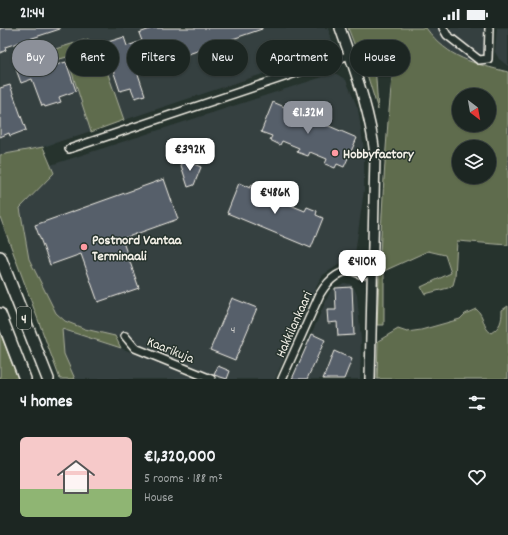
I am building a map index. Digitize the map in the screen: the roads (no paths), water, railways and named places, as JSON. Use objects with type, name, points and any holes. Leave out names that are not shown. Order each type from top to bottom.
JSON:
[{"type":"highway","name":"4","points":[[0,257],[48,379]]},
{"type":"highway","name":"4","points":[[0,314],[25,379]]},
{"type":"main road","points":[[340,28],[350,55]]},
{"type":"main road","points":[[356,76],[372,127],[375,155],[371,270],[370,379]]},
{"type":"street","points":[[443,28],[447,36],[479,60],[488,59],[489,28]]},
{"type":"street","points":[[69,149],[350,55]]},
{"type":"street","name":"Hakkilankaari","points":[[282,379],[324,288],[333,277],[350,270],[363,275],[371,270]]},
{"type":"street","name":"Kaarikuja","points":[[125,336],[135,348],[211,379]]},
{"type":"place","name":"Hobbyfactory","points":[[335,153]]},
{"type":"place","name":"Postnord Vantaa Terminaali","points":[[84,247]]}]
